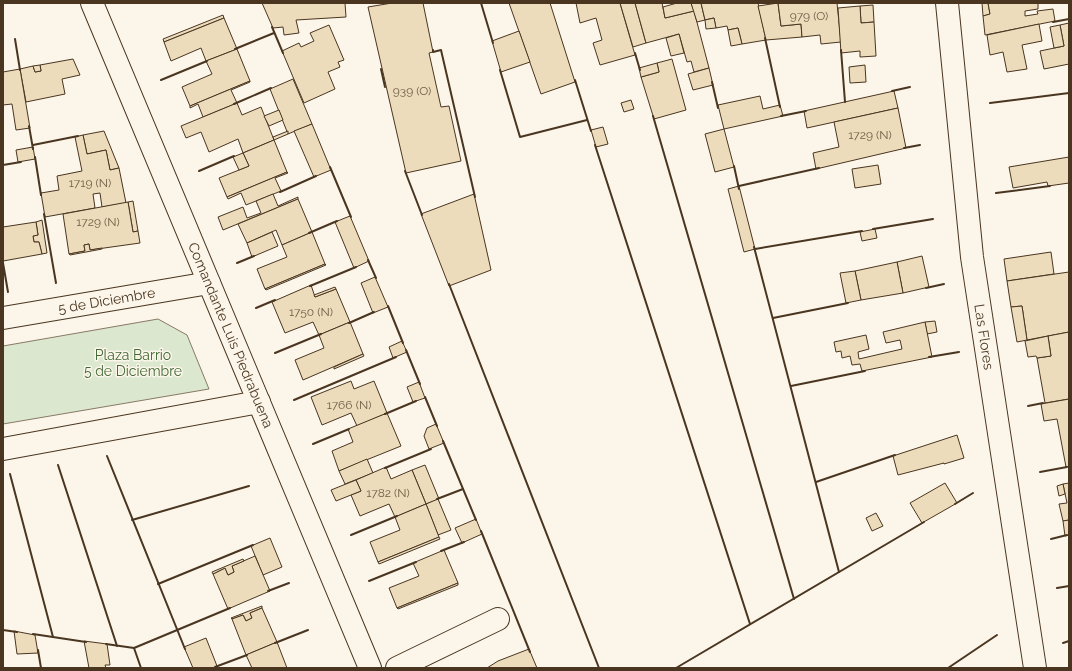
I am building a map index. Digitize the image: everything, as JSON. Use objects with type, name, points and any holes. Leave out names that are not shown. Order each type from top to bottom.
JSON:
[{"type":"street","name":"Comandante Luis Piedrabuena","points":[[92,3],[370,668]]},
{"type":"street","name":"Las Flores","points":[[947,3],[972,257],[1036,668]]},
{"type":"street","name":"5 de Diciembre","points":[[3,318],[209,283]]},
{"type":"street","points":[[3,449],[259,402]]},
{"type":"street","points":[[397,668],[498,619]]},
{"type":"green space","name":"Plaza Barrio 5 de Diciembre","points":[[158,319],[187,335],[209,389],[3,424],[3,346]]},
{"type":"building","points":[[262,3],[345,3],[346,17],[296,20],[299,33],[284,35],[283,27],[273,28]]},
{"type":"building","points":[[392,3],[423,3],[433,52],[429,53],[441,107],[449,106],[461,161],[406,173],[368,7]]},
{"type":"building","points":[[509,3],[550,3],[575,82],[541,94]]},
{"type":"building","points":[[576,3],[620,3],[635,55],[600,65],[593,43],[602,40],[596,18],[580,23]]},
{"type":"building","points":[[620,3],[635,3],[646,43],[633,47]]},
{"type":"building","points":[[635,3],[662,3],[665,18],[694,11],[709,68],[694,72],[691,61],[687,62],[679,34],[646,43]]},
{"type":"building","points":[[677,3],[691,3],[694,11],[665,18],[663,7]]},
{"type":"building","points":[[691,3],[701,3],[705,20],[697,22]]},
{"type":"building","points":[[701,3],[758,3],[766,40],[742,44],[738,28],[728,30],[727,26],[716,28],[714,18],[705,20]]},
{"type":"building","points":[[778,3],[781,26],[801,24],[802,37],[766,40],[758,6]]},
{"type":"building","points":[[778,3],[837,3],[841,42],[821,44],[820,35],[802,37],[801,24],[781,26]]},
{"type":"building","points":[[982,3],[988,3],[990,14],[983,16]]},
{"type":"building","points":[[988,3],[1038,3],[1038,9],[1025,11],[1025,16],[1038,14],[1037,11],[1053,9],[1055,21],[985,35],[983,16],[990,14]]},
{"type":"building","points":[[873,5],[874,22],[861,23],[860,6]]},
{"type":"building","points":[[860,6],[861,23],[874,22],[876,56],[860,57],[860,51],[841,53],[838,8]]},
{"type":"building","points":[[223,15],[224,18],[164,42],[163,39]]},
{"type":"building","points":[[224,18],[237,49],[206,61],[201,48],[171,61],[164,42]]},
{"type":"building","points":[[714,18],[716,28],[706,29],[705,20]]},
{"type":"building","points":[[1069,23],[1069,64],[1044,69],[1040,51],[1064,46],[1060,25]]},
{"type":"building","points":[[1039,24],[1042,41],[1022,45],[1027,69],[1007,72],[1003,52],[990,55],[987,35]]},
{"type":"building","points":[[329,25],[344,60],[338,62],[340,67],[328,72],[335,89],[304,103],[282,51],[299,43],[301,47],[314,41],[310,33]]},
{"type":"building","points":[[1060,25],[1064,46],[1054,48],[1050,27]]},
{"type":"building","points":[[738,28],[742,44],[731,46],[728,30]]},
{"type":"building","points":[[519,31],[530,62],[501,72],[492,41]]},
{"type":"building","points":[[679,34],[684,53],[671,56],[666,38]]},
{"type":"building","points":[[237,49],[250,81],[190,106],[182,87],[212,74],[206,61]]},
{"type":"building","points":[[73,59],[80,75],[62,79],[65,94],[26,102],[20,69],[33,66],[35,72],[41,71],[40,65]]},
{"type":"building","points":[[672,59],[686,110],[654,119],[641,77],[659,72],[657,63]]},
{"type":"building","points":[[657,63],[659,72],[641,77],[639,68]]},
{"type":"building","points":[[40,65],[41,71],[35,72],[33,66]]},
{"type":"building","points":[[865,65],[866,82],[850,83],[849,67]]},
{"type":"building","points":[[709,68],[713,85],[693,90],[688,74]]},
{"type":"building","points":[[20,69],[30,128],[16,130],[12,104],[3,105],[3,72]]},
{"type":"building","points":[[293,79],[312,124],[288,134],[270,89]]},
{"type":"building","points":[[250,81],[231,90],[237,103],[203,117],[198,104],[190,108],[190,106]]},
{"type":"building","points":[[894,91],[898,108],[807,128],[804,111]]},
{"type":"building","points":[[760,96],[763,109],[780,105],[783,116],[724,129],[718,105]]},
{"type":"building","points":[[631,100],[634,109],[624,112],[621,103]]},
{"type":"building","points":[[237,103],[242,115],[261,107],[274,140],[243,153],[238,139],[209,152],[201,132],[186,138],[181,126]]},
{"type":"building","points":[[898,108],[906,148],[816,169],[813,153],[839,147],[834,122]]},
{"type":"building","points":[[279,110],[283,120],[269,126],[264,116]]},
{"type":"building","points":[[312,124],[331,170],[314,177],[294,131]]},
{"type":"building","points":[[603,127],[608,144],[596,147],[591,130]]},
{"type":"building","points":[[724,129],[734,167],[715,172],[705,134]]},
{"type":"building","points":[[104,131],[119,168],[110,170],[106,150],[87,154],[83,135]]},
{"type":"building","points":[[288,131],[288,134],[274,140],[273,137]]},
{"type":"building","points":[[83,135],[87,154],[106,150],[110,170],[119,168],[126,203],[102,207],[100,193],[93,194],[95,208],[45,217],[41,193],[59,190],[57,176],[82,171],[75,137]]},
{"type":"building","points":[[274,140],[287,172],[227,197],[219,178],[249,166],[243,153]]},
{"type":"building","points":[[33,147],[35,159],[18,162],[16,150]]},
{"type":"building","points":[[243,153],[249,166],[239,170],[233,157]]},
{"type":"building","points":[[1069,157],[1069,183],[1048,186],[1047,182],[1013,188],[1009,167]]},
{"type":"building","points":[[878,165],[881,184],[855,188],[852,169]]},
{"type":"building","points":[[287,172],[288,173],[275,178],[281,191],[246,205],[241,193],[228,199],[227,197]]},
{"type":"building","points":[[739,186],[755,249],[744,252],[728,189]]},
{"type":"building","points":[[273,194],[278,206],[298,197],[298,199],[223,230],[218,217],[243,207],[247,218],[261,213],[256,201]]},
{"type":"building","points":[[474,194],[491,270],[449,286],[421,214]]},
{"type":"building","points":[[298,199],[312,232],[282,245],[276,230],[247,243],[238,224]]},
{"type":"building","points":[[133,201],[138,231],[133,232],[128,202]]},
{"type":"building","points":[[128,202],[133,232],[138,231],[140,243],[90,250],[89,244],[84,245],[85,251],[69,254],[63,214]]},
{"type":"building","points":[[350,216],[369,261],[354,268],[335,222]]},
{"type":"building","points":[[42,220],[47,253],[42,254],[39,242],[34,242],[33,236],[38,235],[36,222]]},
{"type":"building","points":[[36,222],[38,235],[33,236],[34,242],[39,242],[42,254],[3,261],[3,227]]},
{"type":"building","points":[[875,229],[877,238],[862,241],[860,232]]},
{"type":"building","points":[[272,232],[278,246],[252,257],[247,243]]},
{"type":"building","points":[[312,232],[325,264],[265,289],[257,269],[287,257],[282,245]]},
{"type":"building","points":[[89,244],[90,250],[102,249],[69,254],[85,251],[84,245]]},
{"type":"building","points":[[1051,252],[1054,274],[1007,281],[1004,259]]},
{"type":"building","points":[[922,256],[929,287],[903,293],[897,262]]},
{"type":"building","points":[[897,262],[903,293],[861,300],[855,271]]},
{"type":"building","points":[[325,264],[326,265],[266,290],[265,289]]},
{"type":"building","points":[[855,271],[861,300],[846,303],[840,273]]},
{"type":"building","points":[[1069,272],[1069,332],[1027,340],[1022,306],[1011,307],[1007,281]]},
{"type":"building","points":[[375,277],[388,307],[373,313],[361,283]]},
{"type":"building","points":[[311,285],[315,297],[336,289],[350,322],[319,335],[313,322],[285,333],[272,302]]},
{"type":"building","points":[[335,287],[336,289],[315,297],[314,295]]},
{"type":"building","points":[[1022,306],[1027,340],[1017,342],[1011,307]]},
{"type":"building","points":[[935,321],[937,332],[927,334],[925,322]]},
{"type":"building","points":[[350,322],[363,354],[303,380],[295,360],[324,348],[319,335]]},
{"type":"building","points":[[925,322],[932,357],[862,371],[860,364],[852,365],[850,356],[842,358],[841,351],[836,352],[834,342],[866,335],[869,349],[858,352],[859,359],[902,349],[900,340],[886,343],[883,332]]},
{"type":"building","points":[[1069,332],[1069,399],[1045,403],[1037,358],[1051,356],[1048,336]]},
{"type":"building","points":[[1048,336],[1051,356],[1037,358],[1036,356],[1028,357],[1025,341]]},
{"type":"building","points":[[402,341],[407,352],[393,358],[389,347]]},
{"type":"building","points":[[363,354],[364,356],[334,369],[334,367]]},
{"type":"building","points":[[351,381],[354,389],[374,381],[387,413],[357,426],[351,413],[322,425],[311,397]]},
{"type":"building","points":[[419,382],[425,398],[413,402],[407,387]]},
{"type":"building","points":[[1069,399],[1069,466],[1066,467],[1057,419],[1044,421],[1041,404]]},
{"type":"building","points":[[387,413],[401,446],[339,471],[332,451],[353,442],[348,429]]},
{"type":"building","points":[[436,424],[444,443],[429,449],[424,436],[427,428]]},
{"type":"building","points":[[957,435],[964,458],[898,475],[893,456]]},
{"type":"building","points":[[367,459],[373,473],[345,484],[339,471]]},
{"type":"building","points":[[425,465],[439,499],[426,504],[412,470]]},
{"type":"building","points":[[386,467],[391,479],[412,470],[426,504],[395,517],[389,504],[360,516],[351,495],[361,491],[356,480]]},
{"type":"building","points":[[356,480],[361,491],[336,501],[331,490]]},
{"type":"building","points":[[945,483],[957,503],[922,523],[910,503]]},
{"type":"building","points":[[1069,483],[1069,520],[1063,521],[1059,504],[1067,503],[1063,484]]},
{"type":"building","points":[[1063,484],[1065,494],[1059,496],[1057,486]]},
{"type":"building","points":[[438,499],[451,530],[438,535],[426,504]]},
{"type":"building","points":[[426,504],[439,537],[378,562],[370,542],[400,530],[395,517]]},
{"type":"building","points":[[876,513],[883,526],[872,531],[866,518]]},
{"type":"building","points":[[476,519],[482,534],[462,543],[455,528]]},
{"type":"building","points":[[1069,520],[1069,535],[1065,536],[1063,521]]},
{"type":"building","points":[[439,537],[440,539],[379,564],[378,562]]},
{"type":"building","points":[[270,538],[282,567],[263,575],[251,546]]},
{"type":"building","points":[[444,550],[458,583],[397,608],[389,588],[419,576],[413,563]]},
{"type":"building","points":[[255,556],[270,591],[228,609],[213,574],[225,568],[228,575],[234,572],[232,566]]},
{"type":"building","points":[[243,559],[244,561],[232,566],[234,572],[228,575],[225,568],[213,574],[212,572]]},
{"type":"building","points":[[458,583],[458,585],[398,609],[397,608]]},
{"type":"building","points":[[262,606],[262,608],[250,613],[252,618],[246,621],[243,615],[232,619],[231,618]]},
{"type":"building","points":[[262,608],[277,642],[246,655],[232,619],[243,615],[246,621],[252,618],[250,613]]},
{"type":"building","points":[[14,631],[35,635],[38,653],[17,654]]},
{"type":"building","points":[[206,638],[217,666],[214,668],[193,668],[184,647]]},
{"type":"building","points":[[84,641],[107,644],[110,665],[105,665],[106,668],[89,668]]},
{"type":"building","points":[[277,642],[287,668],[252,668],[246,655]]},
{"type":"building","points":[[529,649],[537,668],[487,668],[498,661]]},
{"type":"wall","points":[[481,3],[493,43]]},
{"type":"wall","points":[[1053,22],[1069,19]]},
{"type":"wall","points":[[272,27],[283,53]]},
{"type":"wall","points":[[235,49],[274,33]]},
{"type":"wall","points":[[765,38],[780,107]]},
{"type":"wall","points":[[15,39],[20,70]]},
{"type":"wall","points":[[433,50],[433,52],[441,50],[475,197]]},
{"type":"wall","points":[[841,50],[845,102]]},
{"type":"wall","points":[[635,53],[640,70]]},
{"type":"wall","points":[[161,80],[207,61]]},
{"type":"wall","points":[[381,69],[385,87]]},
{"type":"wall","points":[[500,70],[520,137],[587,120]]},
{"type":"wall","points":[[575,80],[591,131]]},
{"type":"wall","points":[[712,82],[718,108]]},
{"type":"wall","points":[[892,91],[910,87]]},
{"type":"wall","points":[[234,104],[271,88]]},
{"type":"wall","points":[[990,103],[1069,93]]},
{"type":"wall","points":[[781,116],[806,111]]},
{"type":"wall","points":[[653,116],[794,599]]},
{"type":"wall","points":[[29,126],[33,149]]},
{"type":"wall","points":[[33,145],[78,136]]},
{"type":"wall","points":[[595,145],[750,624]]},
{"type":"wall","points":[[904,148],[920,145]]},
{"type":"wall","points":[[199,171],[234,156]]},
{"type":"wall","points":[[35,157],[41,195]]},
{"type":"wall","points":[[3,165],[21,162]]},
{"type":"wall","points":[[734,166],[739,189]]},
{"type":"wall","points":[[330,167],[351,217]]},
{"type":"wall","points":[[739,186],[819,168]]},
{"type":"wall","points":[[405,171],[422,215]]},
{"type":"wall","points":[[280,192],[316,176]]},
{"type":"wall","points":[[996,193],[1050,186]]},
{"type":"wall","points":[[44,214],[56,283]]},
{"type":"wall","points":[[873,229],[933,219]]},
{"type":"wall","points":[[309,233],[337,221]]},
{"type":"wall","points":[[755,249],[862,231]]},
{"type":"wall","points":[[754,247],[839,572]]},
{"type":"wall","points":[[237,263],[254,256]]},
{"type":"wall","points":[[368,260],[376,278]]},
{"type":"wall","points":[[3,263],[8,292]]},
{"type":"wall","points":[[310,286],[356,267]]},
{"type":"wall","points":[[449,284],[599,668]]},
{"type":"wall","points":[[926,288],[944,284]]},
{"type":"wall","points":[[256,308],[275,300]]},
{"type":"wall","points":[[773,318],[848,303]]},
{"type":"wall","points":[[388,306],[403,343]]},
{"type":"wall","points":[[349,323],[374,312]]},
{"type":"wall","points":[[275,353],[321,334]]},
{"type":"wall","points":[[406,350],[420,384]]},
{"type":"wall","points":[[929,357],[959,352]]},
{"type":"wall","points":[[294,400],[396,357]]},
{"type":"wall","points":[[791,386],[865,371]]},
{"type":"wall","points":[[425,397],[437,426]]},
{"type":"wall","points":[[385,414],[416,401]]},
{"type":"wall","points":[[1028,406],[1043,403]]},
{"type":"wall","points":[[313,444],[349,429]]},
{"type":"wall","points":[[443,441],[476,520]]},
{"type":"wall","points":[[385,468],[431,449]]},
{"type":"wall","points":[[816,482],[895,455]]},
{"type":"wall","points":[[107,456],[185,649]]},
{"type":"wall","points":[[58,465],[117,646]]},
{"type":"wall","points":[[1040,472],[1067,467]]},
{"type":"wall","points":[[10,474],[53,637]]},
{"type":"wall","points":[[132,520],[249,486]]},
{"type":"wall","points":[[437,499],[463,489]]},
{"type":"wall","points":[[955,504],[973,493]]},
{"type":"wall","points":[[351,535],[397,516]]},
{"type":"wall","points":[[676,668],[924,522]]},
{"type":"wall","points":[[481,531],[530,652]]},
{"type":"wall","points":[[1051,539],[1067,535]]},
{"type":"wall","points":[[441,551],[464,542]]},
{"type":"wall","points":[[158,584],[253,545]]},
{"type":"wall","points":[[369,581],[416,562]]},
{"type":"wall","points":[[268,591],[289,583]]},
{"type":"wall","points":[[1057,588],[1069,586]]},
{"type":"wall","points":[[106,644],[134,648],[230,608]]},
{"type":"wall","points":[[3,630],[17,632]]},
{"type":"wall","points":[[275,643],[308,630]]},
{"type":"wall","points":[[33,634],[86,642]]},
{"type":"wall","points":[[948,668],[997,635]]},
{"type":"wall","points":[[1063,643],[1069,641]]},
{"type":"wall","points":[[134,648],[141,668]]},
{"type":"wall","points":[[38,650],[41,668]]},
{"type":"wall","points":[[215,667],[247,655]]}]
